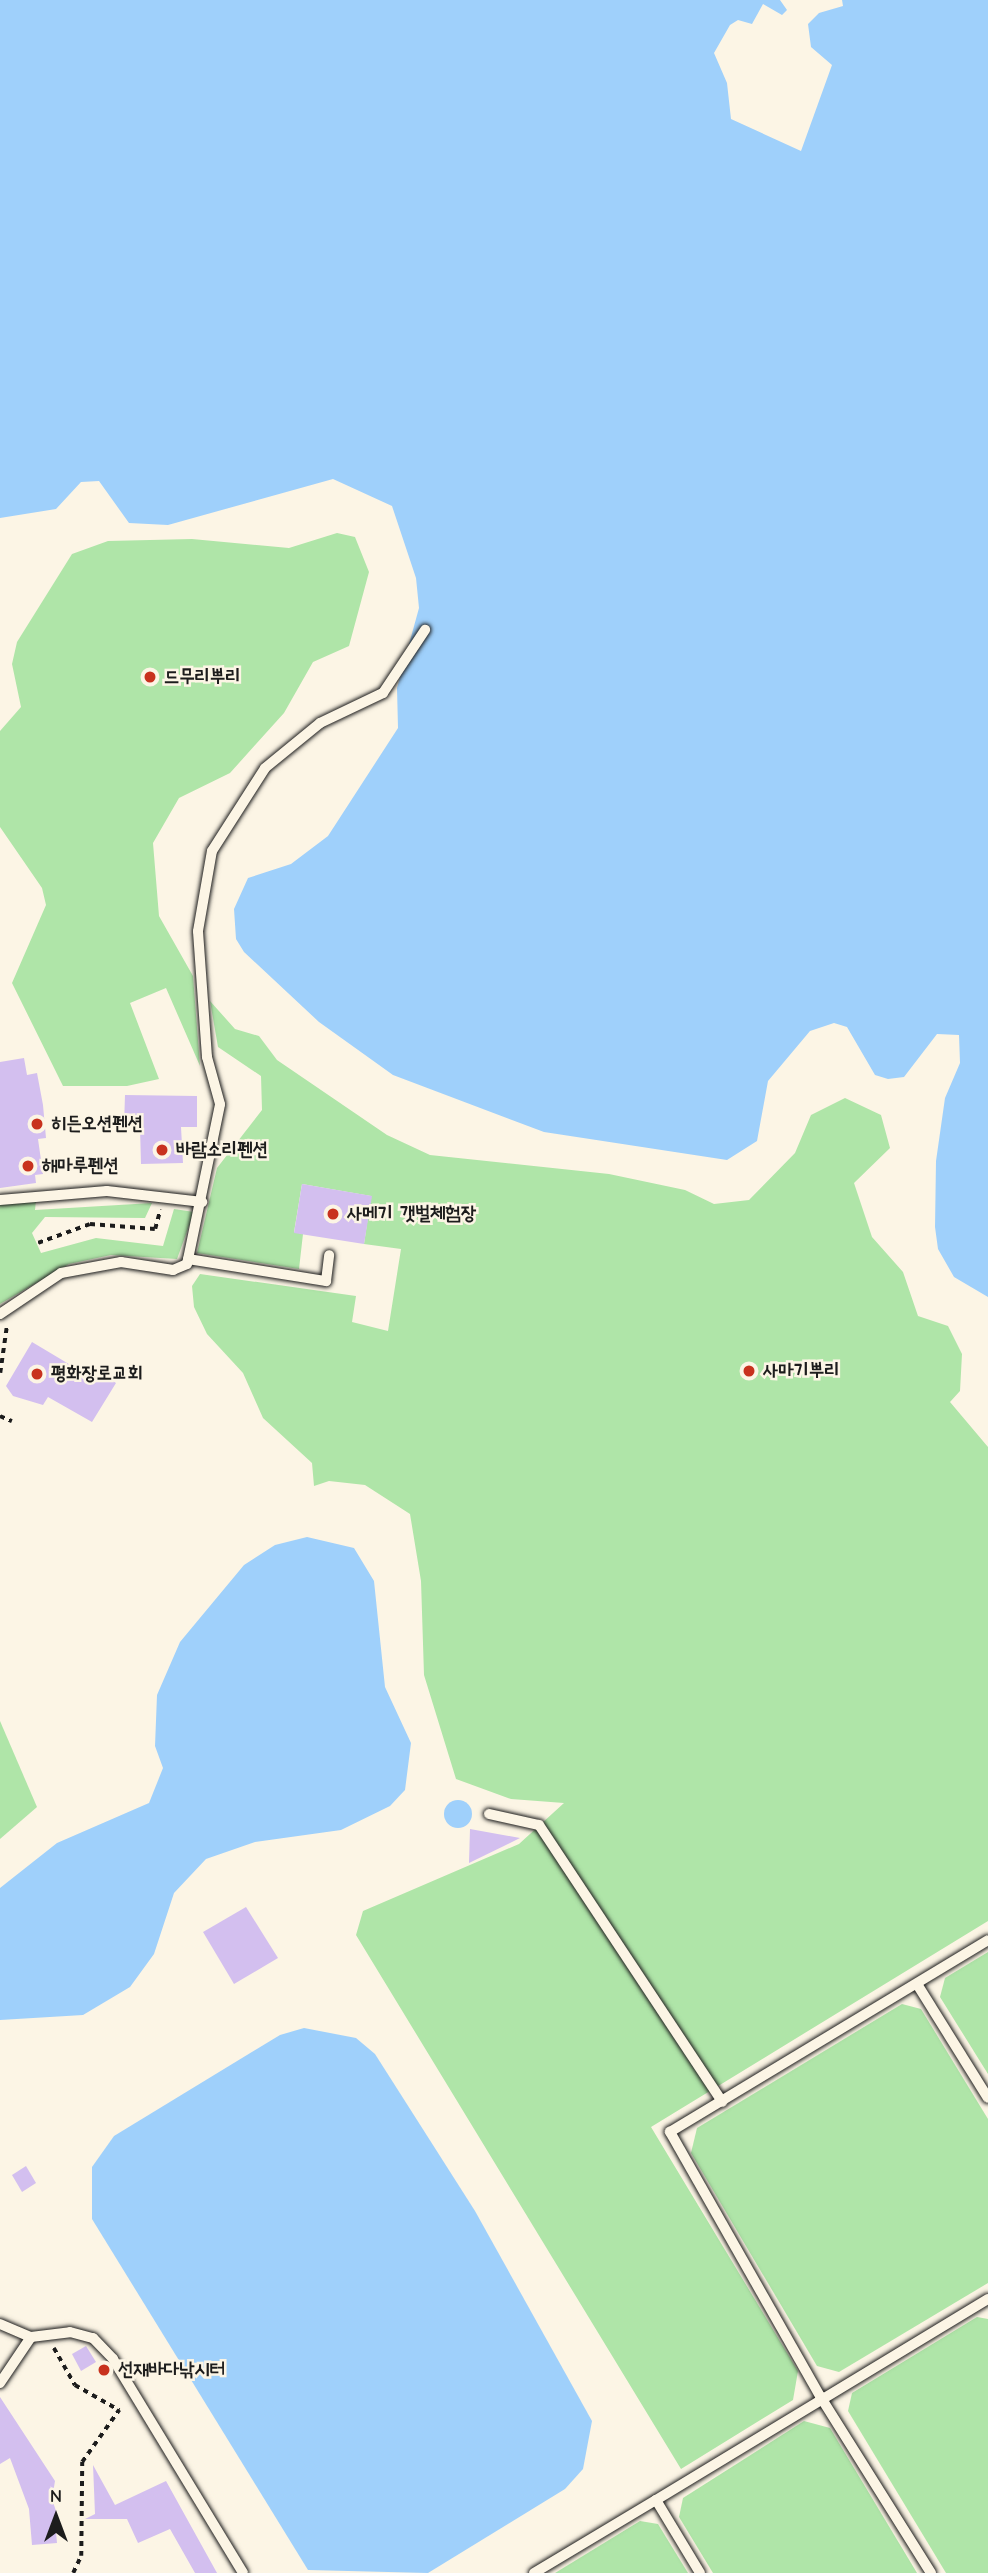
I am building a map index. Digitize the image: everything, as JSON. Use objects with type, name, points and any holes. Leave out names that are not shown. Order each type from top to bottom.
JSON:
[{"type":"lane","points":[[2,1313],[61,1273],[121,1262],[173,1270],[188,1259],[202,1202],[220,1104],[206,1057],[198,931],[212,850],[265,768],[320,723],[383,693],[425,630]]},
{"type":"lane","points":[[0,1200],[107,1191],[164,1195],[202,1202]]},
{"type":"lane","points":[[188,1259],[326,1281],[329,1255]]},
{"type":"lane","points":[[489,1814],[538,1825],[722,2102]]},
{"type":"lane","points":[[931,2573],[820,2396],[670,2132],[988,1940]]},
{"type":"lane","points":[[917,1984],[988,2098]]},
{"type":"lane","points":[[534,2573],[656,2500],[820,2396],[988,2299]]},
{"type":"lane","points":[[0,2325],[31,2337],[46,2333],[93,2338],[139,2402],[243,2573]]},
{"type":"lane","points":[[0,2384],[31,2337]]},
{"type":"lane","points":[[656,2500],[699,2573]]},
{"type":"path","points":[[38,1243],[90,1224],[155,1229],[164,1195]]},
{"type":"path","points":[[0,1373],[10,1339],[2,1313]]},
{"type":"path","points":[[0,1416],[12,1421]]},
{"type":"path","points":[[46,2333],[75,2385],[119,2410]]},
{"type":"path","points":[[73,2573],[81,2556],[82,2462],[119,2410],[139,2402]]},
{"type":"green space","points":[[337,533],[355,537],[369,572],[349,646],[313,662],[284,713],[230,773],[179,798],[153,843],[159,916],[193,976],[200,1066],[166,988],[130,1003],[159,1079],[127,1086],[63,1086],[12,983],[46,905],[42,888],[0,827],[0,731],[21,707],[12,664],[17,642],[72,554],[108,541],[192,539],[289,548]]},
{"type":"green space","points":[[210,1001],[235,1029],[259,1036],[277,1060],[387,1135],[430,1155],[609,1174],[685,1190],[714,1204],[749,1200],[795,1153],[811,1115],[845,1098],[881,1115],[890,1148],[854,1183],[872,1237],[903,1272],[918,1316],[948,1326],[962,1354],[960,1391],[950,1402],[988,1447],[988,1921],[651,2127],[798,2371],[793,2400],[681,2469],[356,1935],[363,1911],[519,1844],[564,1803],[511,1799],[456,1779],[424,1675],[421,1581],[410,1514],[365,1485],[329,1481],[314,1486],[312,1463],[263,1418],[243,1373],[207,1334],[194,1307],[192,1286],[200,1274],[356,1296],[352,1322],[388,1331],[401,1249],[364,1244],[371,1196],[302,1184],[294,1232],[303,1234],[299,1269],[197,1253],[217,1168],[262,1110],[261,1076],[218,1047]]},
{"type":"green space","points":[[36,1200],[35,1210],[152,1203],[145,1218],[45,1217],[32,1233],[41,1253],[96,1238],[163,1246],[174,1209],[194,1212],[177,1259],[111,1255],[69,1264],[0,1304],[0,1202]]},
{"type":"green space","points":[[0,1721],[37,1807],[0,1839]]},
{"type":"green space","points":[[988,1952],[988,2074],[940,1997],[945,1978]]},
{"type":"green space","points":[[902,2004],[921,2009],[988,2119],[988,2283],[839,2372],[817,2366],[691,2153],[697,2128]]},
{"type":"green space","points":[[977,2317],[988,2319],[988,2573],[946,2573],[848,2411],[852,2393]]},
{"type":"green space","points":[[804,2421],[830,2428],[917,2573],[713,2573],[679,2517],[683,2498]]},
{"type":"green space","points":[[640,2521],[658,2524],[688,2573],[555,2573]]},
{"type":"water","points":[[0,0],[780,0],[787,10],[782,15],[763,4],[752,24],[738,20],[730,25],[714,53],[727,83],[731,119],[801,151],[832,65],[811,47],[808,24],[819,13],[843,6],[842,0],[988,0],[988,1297],[954,1277],[938,1249],[935,1227],[936,1161],[945,1098],[960,1063],[959,1035],[937,1034],[904,1077],[888,1079],[875,1075],[847,1027],[834,1023],[810,1031],[768,1081],[757,1141],[727,1160],[544,1132],[393,1075],[319,1022],[244,952],[236,939],[234,909],[248,878],[291,864],[328,836],[398,728],[397,688],[419,608],[416,578],[392,506],[333,479],[168,525],[129,523],[99,481],[81,482],[56,509],[0,518]]},
{"type":"water","points":[[307,1537],[354,1548],[374,1581],[385,1687],[411,1743],[405,1790],[390,1806],[341,1830],[255,1842],[206,1859],[174,1893],[154,1954],[130,1987],[83,2015],[0,2020],[0,1888],[57,1843],[149,1803],[163,1768],[155,1746],[157,1695],[180,1642],[244,1565],[275,1545]]},
{"type":"water","points":[[458,1800],[468,1804],[472,1814],[468,1824],[458,1828],[448,1824],[444,1814],[448,1804]]},
{"type":"water","points":[[304,2028],[356,2038],[375,2054],[475,2211],[592,2421],[583,2469],[565,2489],[428,2573],[308,2570],[92,2219],[92,2167],[114,2136],[280,2035]]},
{"type":"building","points":[[24,1058],[27,1075],[37,1073],[43,1105],[46,1138],[38,1139],[43,1174],[35,1175],[36,1183],[0,1188],[0,1062]]},
{"type":"building","points":[[125,1095],[197,1096],[197,1127],[181,1127],[183,1163],[141,1164],[140,1127],[124,1126]]},
{"type":"building","name":"사메기 갯벌체험장","points":[[302,1184],[372,1196],[364,1244],[294,1233]]},
{"type":"building","points":[[32,1342],[99,1382],[103,1375],[116,1383],[92,1422],[48,1397],[43,1405],[13,1396],[6,1386]]},
{"type":"building","points":[[470,1829],[520,1838],[469,1863]]},
{"type":"building","points":[[246,1907],[278,1958],[234,1984],[203,1932]]},
{"type":"building","points":[[26,2166],[36,2183],[22,2192],[12,2175]]},
{"type":"building","points":[[86,2346],[96,2362],[81,2371],[72,2354]]},
{"type":"building","points":[[0,2397],[55,2481],[52,2499],[63,2532],[56,2532],[57,2543],[32,2545],[29,2509],[10,2458],[0,2464]]},
{"type":"building","points":[[93,2465],[115,2505],[166,2481],[217,2573],[195,2573],[170,2529],[138,2543],[127,2519],[85,2519],[95,2514]]},
{"type":"place","name":"드무리뿌리","points":[[150,677]]},
{"type":"place","name":"히든오션펜션","points":[[37,1124]]},
{"type":"place","name":"바람소리펜션","points":[[162,1150]]},
{"type":"place","name":"해마루펜션","points":[[28,1166]]},
{"type":"place","name":"사메기 갯벌체험장","points":[[333,1214]]},
{"type":"place","name":"사마기뿌리","points":[[749,1371]]},
{"type":"place","name":"평화장로교회","points":[[37,1374]]},
{"type":"place","name":"선재바다낚시터","points":[[104,2370]]}]
